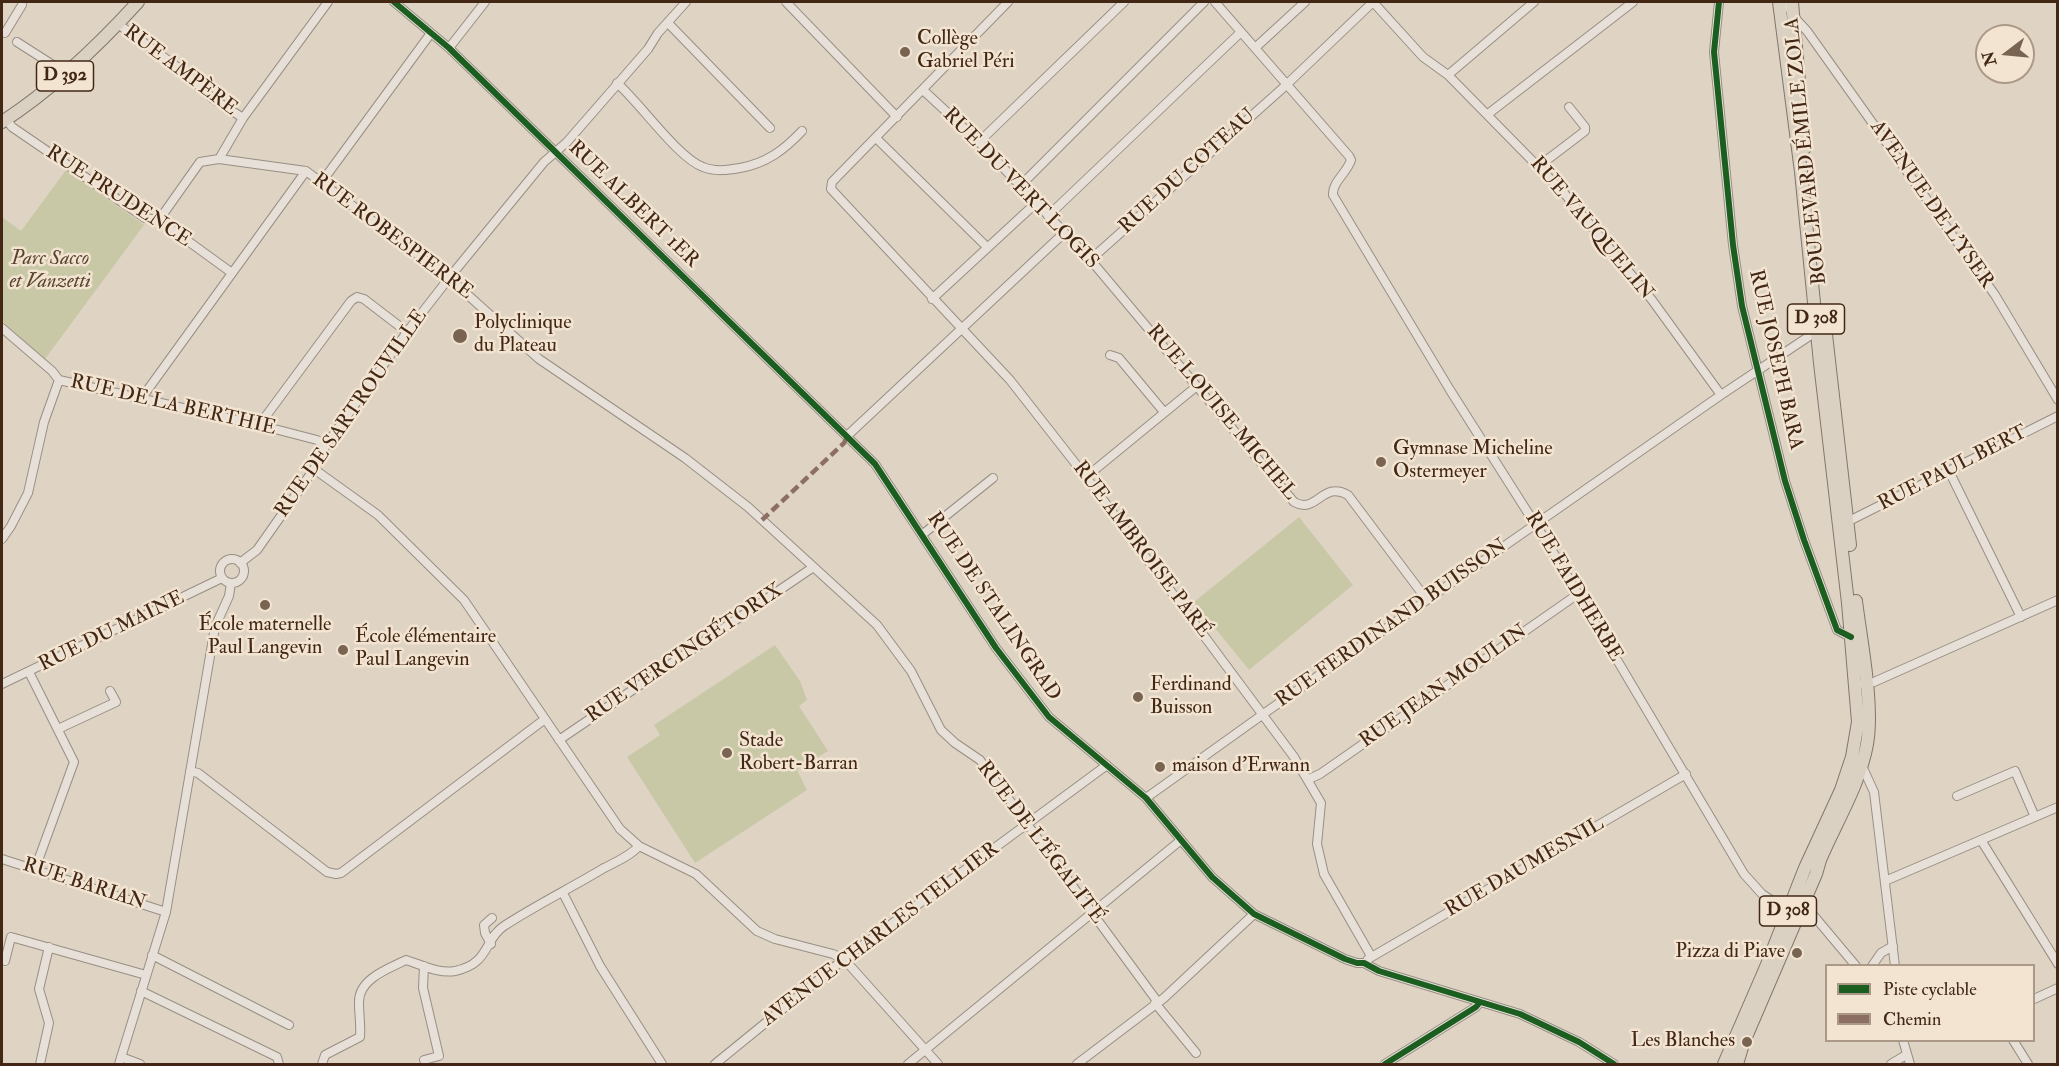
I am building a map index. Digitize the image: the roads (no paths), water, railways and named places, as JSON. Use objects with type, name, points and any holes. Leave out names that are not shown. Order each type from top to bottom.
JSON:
[{"type":"main road","name":"D 392","points":[[4,121],[66,74],[138,2]]},
{"type":"main road","name":"BOULEVARD ÉMILE ZOLA","points":[[1779,2],[1801,172],[1851,637],[1861,685],[1868,742],[1862,766]]},
{"type":"main road","name":"BOULEVARD ÉMILE ZOLA","points":[[1792,2],[1811,201],[1862,649],[1858,722],[1852,757]]},
{"type":"main road","name":"D 308","points":[[1737,1065],[1795,909],[1805,868],[1841,790],[1852,757]]},
{"type":"main road","name":"D 308","points":[[1724,1065],[1862,766]]},
{"type":"street","points":[[159,220],[200,162],[219,159],[243,118],[292,47],[328,2]]},
{"type":"street","name":"RUE ALBERT 1ER","points":[[394,2],[449,48],[848,435]]},
{"type":"street","points":[[449,48],[485,2]]},
{"type":"street","name":"RUE DE SARTROUVILLE","points":[[240,563],[257,550],[314,469],[326,445],[449,278],[544,162],[556,153],[648,49],[686,2]]},
{"type":"street","points":[[786,2],[897,117]]},
{"type":"street","points":[[987,247],[876,138],[1008,2]]},
{"type":"street","points":[[979,142],[1124,2]]},
{"type":"street","points":[[1020,186],[1204,2]]},
{"type":"street","points":[[1215,2],[1286,85]]},
{"type":"street","points":[[1255,48],[1305,2]]},
{"type":"street","name":"RUE VAUQUELIN","points":[[1373,2],[1423,57],[1448,75],[1564,193],[1652,300],[1721,395]]},
{"type":"street","name":"RUE DU COTEAU","points":[[1090,260],[1286,85],[1373,2]]},
{"type":"street","points":[[1448,75],[1534,2]]},
{"type":"street","points":[[1488,114],[1633,2]]},
{"type":"street","name":"RUE JOSEPH BARA","points":[[1719,2],[1714,52],[1733,244],[1742,306],[1785,481],[1804,540],[1837,630],[1851,637],[1862,649]]},
{"type":"street","name":"AVENUE DE L'YSER","points":[[1786,2],[1794,17],[1807,31],[1995,295],[2058,400]]},
{"type":"street","points":[[3,34],[22,5]]},
{"type":"street","points":[[1782,27],[1794,17]]},
{"type":"street","points":[[668,23],[770,128]]},
{"type":"street","name":"RUE AMPÈRE","points":[[117,24],[187,74],[212,98],[243,118]]},
{"type":"street","points":[[1048,216],[1241,32]]},
{"type":"street","points":[[321,183],[431,33]]},
{"type":"street","points":[[17,42],[66,74]]},
{"type":"street","points":[[617,83],[682,151],[703,167],[726,171],[764,162],[783,150],[802,131]]},
{"type":"street","name":"RUE FAIDHERBE","points":[[1286,85],[1351,160],[1335,185],[1334,195],[1450,390],[1578,594],[1744,874],[1762,894],[1782,907],[1809,910],[1854,964]]},
{"type":"street","name":"RUE DU VERT LOGIS","points":[[923,90],[979,142],[1116,289]]},
{"type":"street","points":[[1539,166],[1585,131],[1585,127],[1569,107]]},
{"type":"street","name":"RUE PRUDENCE","points":[[4,121],[145,218],[159,220],[232,273]]},
{"type":"street","name":"RUE AMBROISE PARÉ","points":[[876,138],[832,182],[831,189],[1010,380],[1086,477],[1309,779],[1321,803],[1317,844],[1324,874],[1371,956]]},
{"type":"street","name":"RUE ROBESPIERRE","points":[[219,159],[306,171],[449,278],[539,359],[685,458],[748,507]]},
{"type":"street","points":[[141,399],[306,171]]},
{"type":"street","points":[[932,298],[1036,203]]},
{"type":"street","points":[[848,435],[1064,233]]},
{"type":"street","name":"RUE LOUISE MICHEL","points":[[1116,289],[1294,502],[1302,506],[1310,505],[1326,493],[1334,490],[1342,491],[1352,499],[1427,600]]},
{"type":"street","points":[[261,426],[263,420],[351,301],[357,297],[364,299],[407,332]]},
{"type":"street","name":"RUE DE LA BERTHIE","points":[[2,328],[59,380],[261,426],[317,440],[326,445]]},
{"type":"street","name":"RUE FERDINAND BUISSON","points":[[1146,798],[1721,395],[1817,331]]},
{"type":"street","points":[[1110,355],[1119,358],[1164,412]]},
{"type":"street","points":[[2,538],[28,493],[44,422],[59,380]]},
{"type":"street","points":[[1086,477],[1197,386]]},
{"type":"street","name":"RUE PAUL BERT","points":[[1847,522],[2058,416]]},
{"type":"street","name":"RUE DE STALINGRAD","points":[[848,435],[875,464],[996,648],[1049,717],[1146,798],[1212,877],[1254,914],[1345,959],[1364,963],[1379,971],[1520,1014],[1566,1035],[1614,1065]]},
{"type":"street","points":[[314,469],[378,515],[464,600],[620,828],[639,846],[696,874],[757,931],[775,939],[844,959],[938,1065]]},
{"type":"street","points":[[1949,471],[2021,616]]},
{"type":"street","points":[[923,534],[993,478]]},
{"type":"street","name":"RUE DE L'ÉGALITÉ","points":[[748,507],[812,568],[877,625],[910,671],[941,730],[955,743],[981,760],[1156,1002],[1196,1053]]},
{"type":"street","points":[[234,560],[240,563],[244,571],[242,578],[231,583],[222,578],[221,567],[226,561],[234,560]]},
{"type":"street","name":"RUE VERCINGÉTORIX","points":[[559,741],[812,568]]},
{"type":"street","name":"RUE DU MAINE","points":[[2,684],[222,578]]},
{"type":"street","points":[[140,1065],[120,1061],[166,912],[215,627],[229,596],[231,583]]},
{"type":"street","name":"RUE JEAN MOULIN","points":[[1309,779],[1320,774],[1578,594]]},
{"type":"street","points":[[1861,685],[2058,600]]},
{"type":"street","points":[[29,672],[74,762],[35,869]]},
{"type":"street","points":[[58,729],[116,702],[110,691]]},
{"type":"street","points":[[190,771],[198,773],[327,872],[336,874],[341,873],[545,719]]},
{"type":"street","points":[[1852,757],[1862,766],[1874,792],[1895,964]]},
{"type":"street","name":"AVENUE CHARLES TELLIER","points":[[715,1065],[844,959],[1107,765]]},
{"type":"street","points":[[1957,796],[2015,771],[2035,817]]},
{"type":"street","name":"RUE DAUMESNIL","points":[[1364,963],[1371,956],[1686,774]]},
{"type":"street","points":[[1885,881],[2058,807]]},
{"type":"street","points":[[908,1065],[1181,840]]},
{"type":"street","points":[[1981,840],[2058,964]]},
{"type":"street","points":[[322,1065],[325,1055],[360,1037],[358,999],[364,985],[406,960],[437,971],[454,972],[468,967],[480,960],[498,930],[639,846]]},
{"type":"street","name":"RUE BARIAN","points":[[2,859],[166,912]]},
{"type":"street","points":[[563,893],[600,966],[662,1065]]},
{"type":"street","points":[[1077,1065],[1164,998],[1254,914]]},
{"type":"street","points":[[491,944],[484,926],[492,918]]},
{"type":"street","points":[[5,961],[11,937],[146,975]]},
{"type":"street","points":[[1873,964],[1881,953],[1893,946]]},
{"type":"street","points":[[40,1065],[50,1023],[39,989],[49,947]]},
{"type":"street","points":[[152,955],[289,1025]]},
{"type":"street","points":[[424,966],[423,988],[439,1056],[424,1060]]},
{"type":"street","points":[[2035,999],[2058,988]]},
{"type":"street","points":[[141,991],[277,1057],[279,1065]]},
{"type":"street","points":[[1385,1065],[1476,1007],[1480,1002]]},
{"type":"street","points":[[1903,1042],[1910,1065]]},
{"type":"street","points":[[2014,1042],[2028,1065]]},
{"type":"street","points":[[1891,1065],[1906,1055]]},
{"type":"place","name":"Collège Gabriel Péri","points":[[905,52]]},
{"type":"place","name":"Polyclinique du Plateau","points":[[460,336]]},
{"type":"place","name":"Gymnase Micheline Ostermeyer","points":[[1381,462]]},
{"type":"place","name":"École maternelle Paul Langevin","points":[[265,605]]},
{"type":"place","name":"École élémentaire Paul Langevin","points":[[343,650]]},
{"type":"place","name":"Ferdinand Buisson","points":[[1138,697]]},
{"type":"place","name":"Stade Robert-Barran","points":[[727,753]]},
{"type":"place","name":"maison d'Erwann","points":[[1160,767]]},
{"type":"place","name":"Pizza di Piave","points":[[1797,953]]},
{"type":"place","name":"Les Blanches","points":[[1747,1042]]},
{"type":"park label","name":"Parc Sacco et Vanzetti","points":[[50,272]]}]
